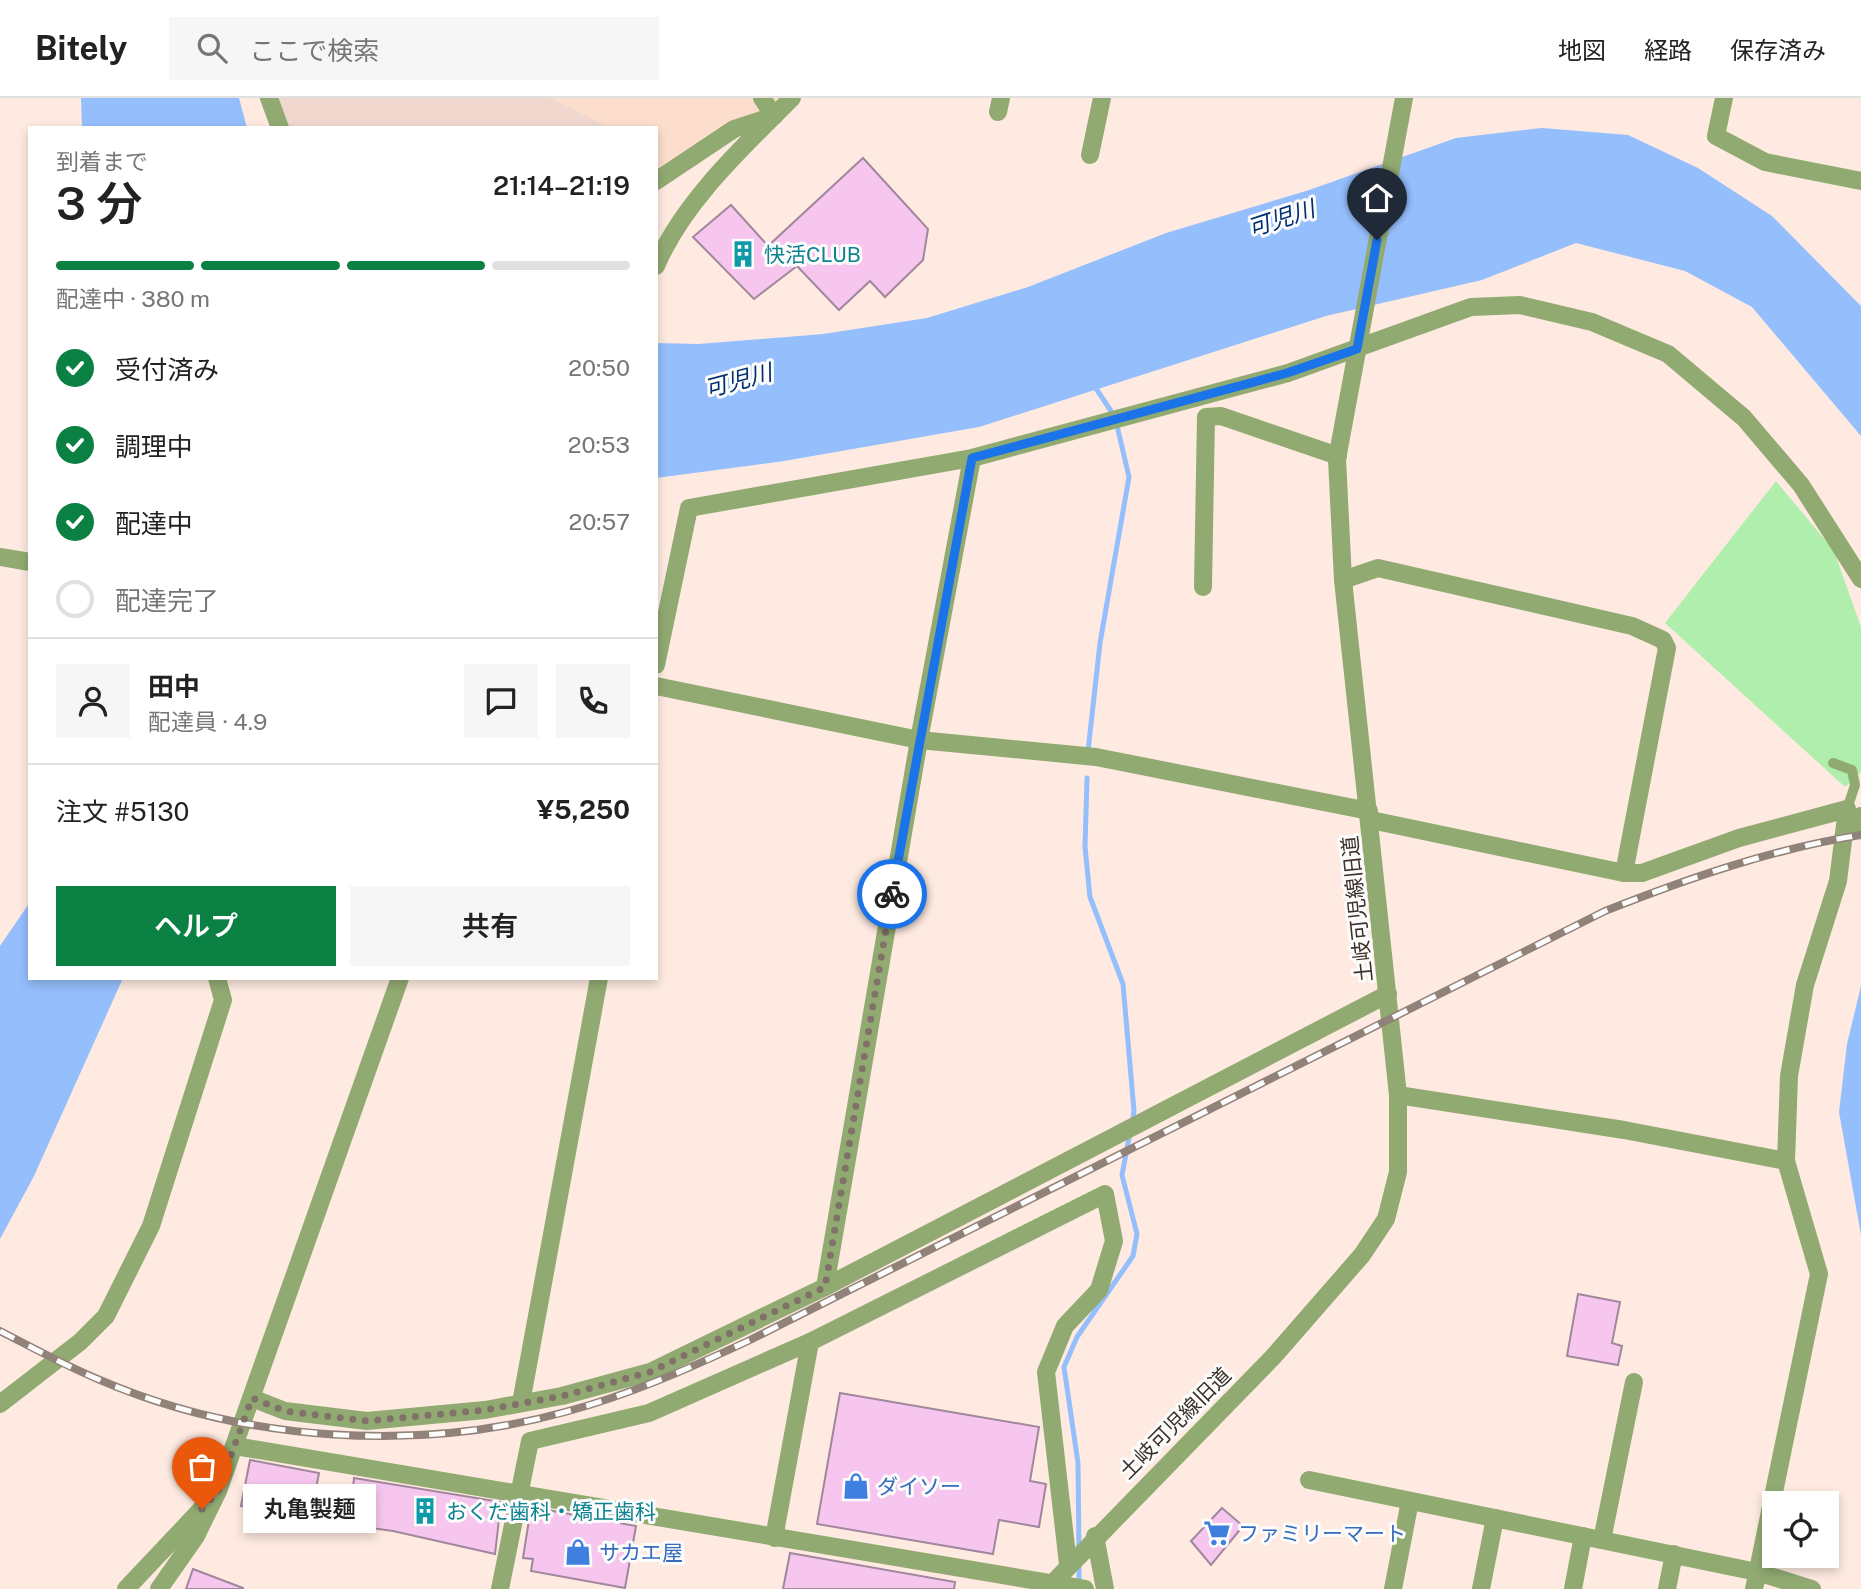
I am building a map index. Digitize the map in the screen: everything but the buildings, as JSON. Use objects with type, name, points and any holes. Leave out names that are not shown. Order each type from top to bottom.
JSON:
[{"type":"street","points":[[269,98],[279,126]]},
{"type":"street","points":[[761,98],[774,116]]},
{"type":"street","points":[[658,261],[665,245],[708,188],[792,98]]},
{"type":"street","points":[[1090,155],[1102,98]]},
{"type":"street","points":[[1724,98],[1716,136],[1765,162],[1861,181]]},
{"type":"street","name":"土岐可児線旧道","points":[[1049,1586],[1092,1539],[1273,1357],[1362,1255],[1386,1219],[1398,1172],[1398,1095],[1343,580],[1338,456],[1403,103]]},
{"type":"street","points":[[658,180],[734,129],[774,116]]},
{"type":"street","points":[[658,655],[689,508],[972,458],[1287,373],[1471,307],[1520,305],[1592,322],[1668,354],[1744,418],[1801,485],[1861,579]]},
{"type":"street","points":[[1203,587],[1206,417],[1221,416],[1338,456]]},
{"type":"street","points":[[825,1287],[919,740],[972,458]]},
{"type":"street","points":[[0,557],[28,562]]},
{"type":"street","points":[[1343,580],[1378,568],[1632,625],[1663,640],[1667,648],[1623,873]]},
{"type":"street","points":[[658,686],[919,740],[1096,757],[1623,873],[1642,873],[1739,838],[1855,818],[1805,985],[1789,1076],[1786,1161],[1819,1274],[1756,1580]]},
{"type":"street","points":[[0,1404],[80,1342],[106,1316],[151,1226],[223,1000],[217,980]]},
{"type":"street","points":[[159,1589],[196,1536],[218,1491],[399,980]]},
{"type":"street","points":[[522,1403],[599,980]]},
{"type":"street","points":[[252,1398],[285,1411],[367,1421],[522,1403],[562,1396],[650,1372],[825,1287],[1388,994]]},
{"type":"street","points":[[1398,1095],[1624,1130],[1786,1161]]},
{"type":"street","points":[[500,1589],[530,1441],[649,1413],[810,1342],[1105,1194],[1114,1241],[1099,1290],[1065,1326],[1046,1372],[1068,1564]]},
{"type":"street","points":[[774,1538],[810,1342]]},
{"type":"street","points":[[1602,1540],[1634,1382]]},
{"type":"street","points":[[234,1446],[520,1492],[1049,1586],[1085,1589]]},
{"type":"street","points":[[1309,1480],[1674,1555],[1756,1580],[1812,1589]]},
{"type":"street","points":[[127,1589],[155,1562],[218,1491]]},
{"type":"street","points":[[1393,1589],[1410,1500]]},
{"type":"street","points":[[1481,1589],[1495,1518]]},
{"type":"street","points":[[1573,1589],[1583,1536]]},
{"type":"street","points":[[1092,1539],[1105,1589]]},
{"type":"street","points":[[1667,1589],[1674,1555]]},
{"type":"lane","points":[[1833,763],[1852,770],[1855,818]]},
{"type":"shaded area","points":[[269,98],[551,98],[606,126],[279,126]]},
{"type":"shaded area","points":[[551,98],[794,98],[658,180],[658,126],[606,126]]},
{"type":"green space","points":[[1776,481],[1834,551],[1861,627],[1861,772],[1845,787],[1665,623]]},
{"type":"water","points":[[81,98],[239,98],[246,126],[82,126]]},
{"type":"water","name":"可児川","points":[[1542,128],[1628,135],[1698,168],[1772,216],[1861,306],[1861,436],[1752,307],[1685,271],[1576,243],[1482,280],[1326,316],[979,427],[784,461],[658,478],[658,343],[698,344],[823,334],[927,318],[1028,287],[1166,233],[1309,190],[1456,138]]},
{"type":"water","points":[[28,905],[28,980],[122,980],[34,1176],[0,1239],[0,946]]},
{"type":"water","points":[[1861,986],[1861,1235],[1839,1112],[1847,1044]]},
{"type":"waterway","points":[[1088,751],[1100,643],[1129,477],[1115,417],[1093,384]]},
{"type":"waterway","points":[[1087,778],[1085,847],[1090,897],[1123,984],[1134,1111],[1132,1124]]},
{"type":"waterway","points":[[1079,1551],[1078,1463],[1064,1367],[1077,1337],[1133,1256],[1137,1234],[1122,1175],[1130,1133]]},
{"type":"waterway","points":[[1079,1564],[1079,1585]]},
{"type":"railway","points":[[0,1331],[87,1375],[155,1401],[270,1428],[390,1436],[449,1433],[508,1425],[565,1412],[658,1381],[748,1341],[1605,911],[1763,856],[1861,835]]},
{"type":"way so far","points":[[202,1509],[218,1491],[252,1398],[285,1411],[367,1421],[485,1410],[562,1396],[650,1372],[825,1287],[892,894]]},
{"type":"place","name":"快活CLUB","points":[[743,254]]},
{"type":"place","name":"ダイソー","points":[[856,1486]]},
{"type":"place","name":"丸亀製麺","points":[[202,1509]]},
{"type":"place","name":"おくだ歯科・矯正歯科","points":[[425,1511]]},
{"type":"place","name":"ファミリーマート","points":[[1217,1533]]},
{"type":"place","name":"サカエ屋","points":[[578,1552]]},
{"type":"route","points":[[892,894],[972,458],[1287,373],[1357,349],[1377,240]]}]
